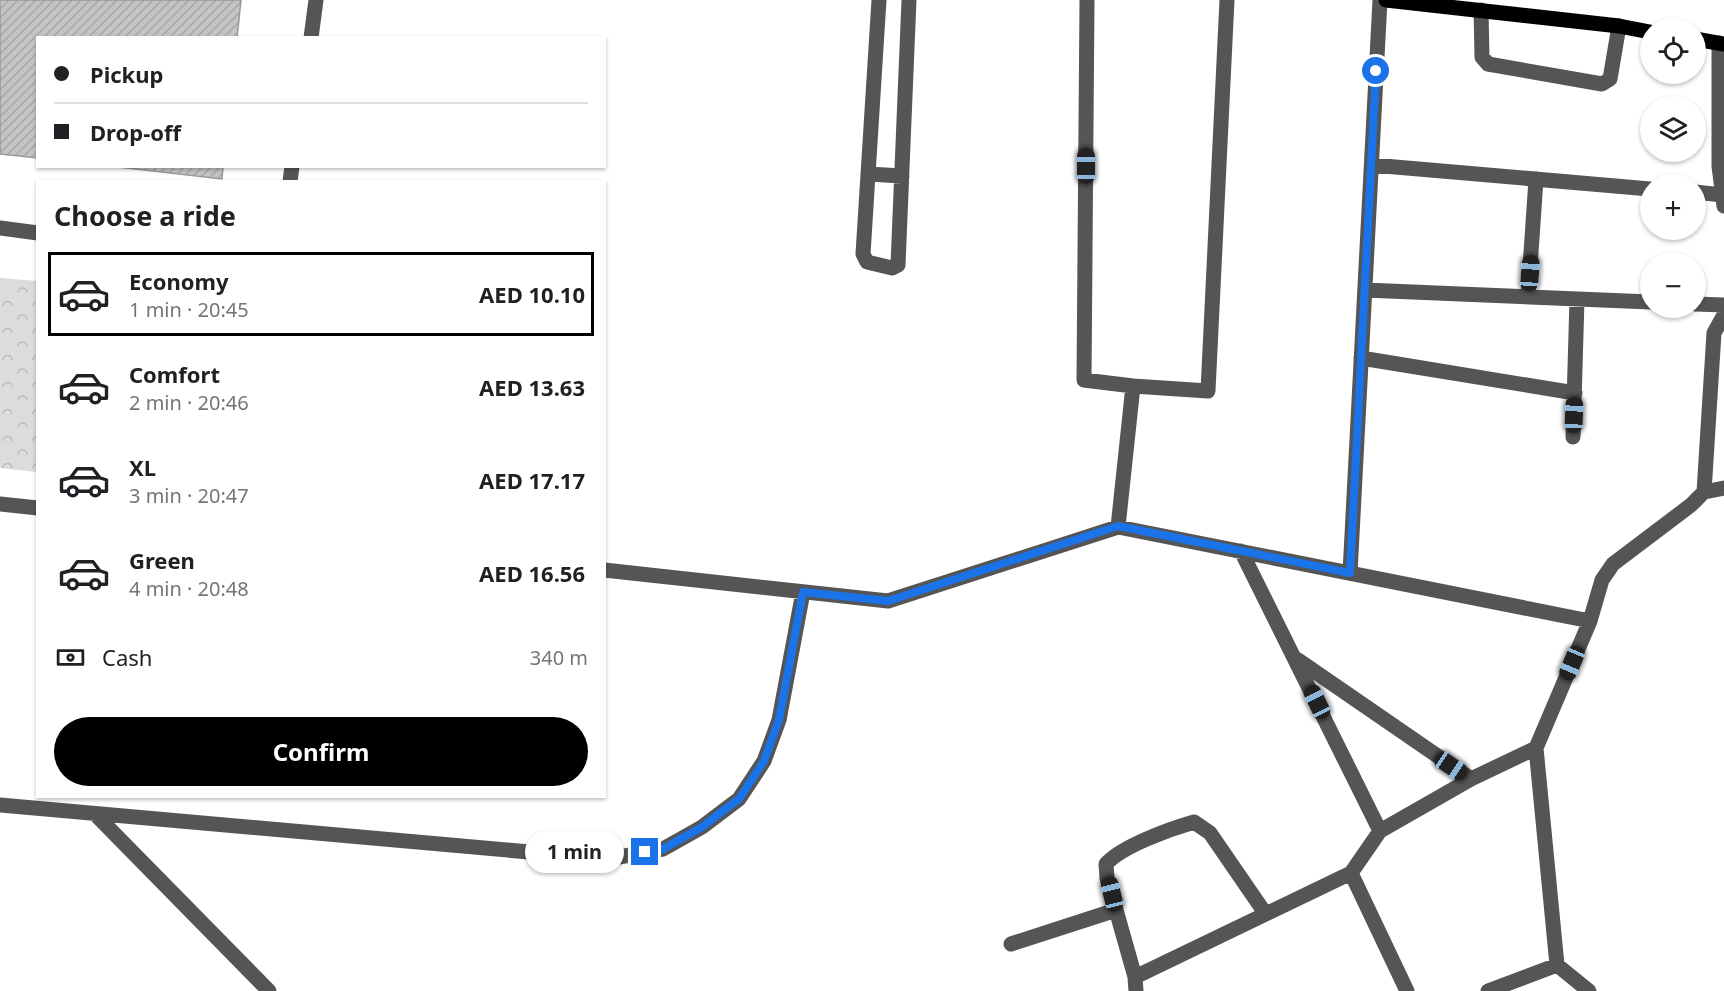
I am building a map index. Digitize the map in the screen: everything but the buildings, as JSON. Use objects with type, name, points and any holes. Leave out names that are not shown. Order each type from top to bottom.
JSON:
[{"type":"main road","points":[[1386,0],[1640,30]]},
{"type":"main road","points":[[1706,41],[1721,44]]},
{"type":"street","points":[[311,36],[316,0]]},
{"type":"street","points":[[879,0],[863,254],[867,262],[892,268],[898,265],[909,0]]},
{"type":"street","points":[[1087,0],[1084,380],[1208,391],[1227,0]]},
{"type":"street","points":[[1350,573],[1380,0]]},
{"type":"street","points":[[1481,10],[1482,57],[1488,64],[1602,84],[1610,80],[1619,26]]},
{"type":"street","points":[[1706,195],[1723,200],[1719,166],[1721,44]]},
{"type":"street","points":[[1372,165],[1640,188]]},
{"type":"street","points":[[868,174],[902,176]]},
{"type":"street","points":[[1528,297],[1536,179]]},
{"type":"street","points":[[0,228],[36,232]]},
{"type":"street","points":[[1365,290],[1640,302]]},
{"type":"street","points":[[1573,437],[1578,299]]},
{"type":"street","points":[[1706,304],[1724,305]]},
{"type":"street","points":[[1704,492],[1714,333],[1724,315]]},
{"type":"street","points":[[1361,358],[1575,393]]},
{"type":"street","points":[[1118,526],[1133,386]]},
{"type":"street","points":[[1589,991],[1557,965],[1536,748],[1590,621],[1602,580],[1612,564],[1691,506],[1704,492],[1724,488]]},
{"type":"street","points":[[0,504],[36,508]]},
{"type":"street","points":[[606,570],[888,601],[1118,526],[1590,621]]},
{"type":"street","points":[[1241,551],[1380,831]]},
{"type":"street","points":[[0,805],[608,859],[663,849],[702,827],[739,799],[764,761],[779,720],[803,592]]},
{"type":"street","points":[[1296,659],[1471,779]]},
{"type":"street","points":[[1265,913],[1210,833],[1194,822],[1177,827],[1114,855],[1106,864],[1107,878],[1135,984],[1265,913],[1351,873],[1380,831],[1471,779],[1536,748]]},
{"type":"street","points":[[94,814],[269,991]]},
{"type":"street","points":[[1351,873],[1407,991]]},
{"type":"street","points":[[1011,944],[1116,910]]},
{"type":"street","points":[[1488,991],[1557,965]]},
{"type":"green space","points":[[0,278],[36,281],[36,472],[0,468]]},
{"type":"route","points":[[645,852],[663,849],[702,827],[739,799],[764,761],[779,720],[803,592],[888,601],[1118,526],[1350,573],[1376,71]]}]
